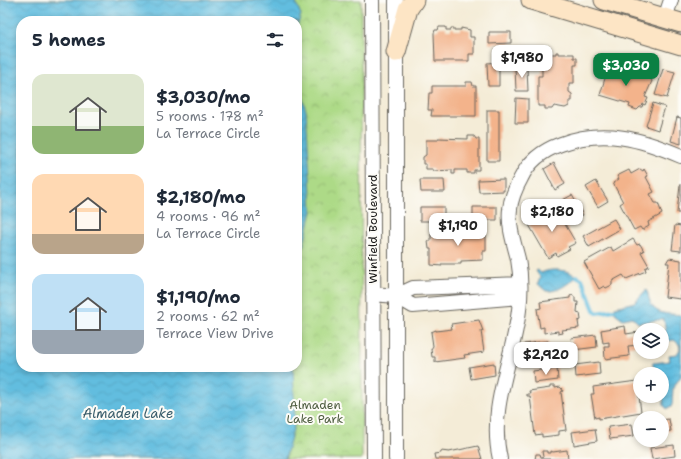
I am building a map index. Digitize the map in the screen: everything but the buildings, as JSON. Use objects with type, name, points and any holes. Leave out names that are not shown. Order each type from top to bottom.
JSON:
[{"type":"street","name":"Winfield Boulevard","points":[[372,0],[374,459]]},
{"type":"street","name":"Winfield Boulevard","points":[[396,0],[396,459]]},
{"type":"street","points":[[396,52],[408,9],[414,0]]},
{"type":"street","points":[[531,0],[681,45]]},
{"type":"street","points":[[604,0],[673,21],[671,0]]},
{"type":"street","points":[[500,459],[497,433],[498,406],[504,375],[516,330],[520,291],[518,261],[510,230],[510,208],[515,190],[524,171],[531,162],[542,153],[554,146],[579,138],[604,136],[625,138],[646,143],[681,156]]},
{"type":"street","points":[[373,294],[396,296],[413,288],[520,291]]},
{"type":"green space","name":"Almaden Lake Park","points":[[0,0],[361,0],[362,459],[0,459]]},
{"type":"water","name":"Almaden Lake","points":[[0,0],[295,0],[301,16],[16,16],[16,372],[293,372],[295,422],[285,459],[0,459]]},
{"type":"water","points":[[302,96],[306,111],[312,211],[302,252]]},
{"type":"water","points":[[538,270],[541,273],[549,270],[559,270],[576,276],[563,287],[546,291],[538,284],[540,277],[536,271]]},
{"type":"water","points":[[646,290],[650,302],[656,310],[663,313],[681,315],[681,376],[673,388],[672,405],[667,409],[664,406],[664,403],[669,403],[669,367],[654,367],[652,363],[670,361],[669,355],[677,354],[680,349],[679,344],[674,340],[669,341],[669,323],[665,323],[664,319],[638,323],[632,317],[623,319],[615,313],[615,307],[635,302]]},
{"type":"waterway","points":[[576,276],[582,279],[594,310],[597,313],[614,310]]}]
